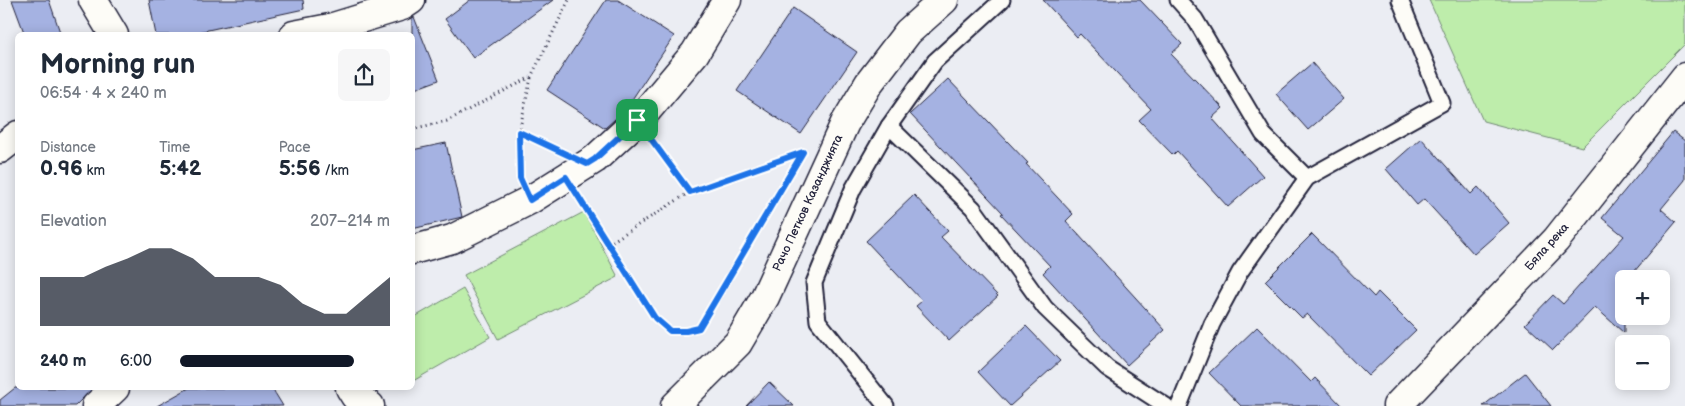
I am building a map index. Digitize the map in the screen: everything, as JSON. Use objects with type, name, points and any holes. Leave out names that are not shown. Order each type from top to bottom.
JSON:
[{"type":"street","points":[[93,0],[112,32]]},
{"type":"street","points":[[309,32],[330,28],[402,6],[410,0]]},
{"type":"street","points":[[415,249],[452,239],[530,200],[595,159],[637,120],[695,53],[727,0]]},
{"type":"street","name":"Рачо Петков Казанджията","points":[[675,406],[738,343],[765,297],[845,122],[875,75],[908,32],[944,0]]},
{"type":"street","name":"Бяла река","points":[[1397,406],[1556,240],[1685,77]]},
{"type":"street","points":[[0,148],[15,137]]},
{"type":"street","points":[[96,406],[114,390]]},
{"type":"street","points":[[351,390],[355,396],[370,406]]},
{"type":"lane","points":[[886,406],[818,321],[814,283],[853,189],[888,126],[936,60],[1002,0]]},
{"type":"lane","points":[[1178,0],[1195,18],[1264,134],[1307,178]]},
{"type":"lane","points":[[1180,406],[1212,324],[1240,272],[1307,178],[1442,103],[1400,0]]},
{"type":"lane","points":[[888,126],[973,208],[1045,308],[1107,368],[1166,406]]},
{"type":"path","points":[[530,200],[520,178],[519,132],[531,77],[569,0]]},
{"type":"path","points":[[415,128],[447,121],[531,77]]},
{"type":"path","points":[[637,120],[690,192]]},
{"type":"path","points":[[519,132],[576,170],[608,244],[655,318],[670,331],[686,331],[699,328],[793,169]]},
{"type":"path","points":[[608,244],[690,192],[838,139]]},
{"type":"path","points":[[798,161],[803,152]]},
{"type":"green space","points":[[1429,0],[1685,0],[1685,44],[1582,147],[1483,121]]},
{"type":"green space","points":[[584,212],[618,277],[498,339],[464,275]]},
{"type":"green space","points":[[463,289],[490,337],[415,380],[415,317]]},
{"type":"building","points":[[12,0],[49,0],[60,32],[24,32]]},
{"type":"building","points":[[149,0],[303,0],[304,9],[199,32],[155,32]]},
{"type":"building","points":[[470,0],[553,0],[473,58],[445,19]]},
{"type":"building","points":[[606,0],[618,0],[674,36],[625,110],[605,128],[547,90]]},
{"type":"building","points":[[1043,0],[1140,0],[1182,44],[1171,54],[1223,108],[1212,118],[1263,176],[1228,207],[1177,151],[1173,155],[1139,120],[1151,109],[1080,34],[1077,37]]},
{"type":"building","points":[[793,8],[857,52],[801,134],[737,91]]},
{"type":"building","points":[[414,17],[439,80],[415,89],[415,32],[412,32],[412,18]]},
{"type":"building","points":[[1312,63],[1344,99],[1308,130],[1276,94]]},
{"type":"building","points":[[948,79],[1028,163],[1026,164],[1073,214],[1066,221],[1165,330],[1127,365],[1043,273],[1050,266],[910,114]]},
{"type":"building","points":[[1673,132],[1685,141],[1685,180],[1661,209],[1676,222],[1636,270],[1615,270],[1615,325],[1595,307],[1553,350],[1525,324],[1553,295],[1563,304],[1624,236],[1602,218]]},
{"type":"building","points":[[1421,138],[1471,194],[1478,187],[1509,223],[1474,254],[1424,199],[1417,205],[1386,169]]},
{"type":"building","points":[[446,143],[462,217],[415,228],[415,149]]},
{"type":"building","points":[[914,195],[948,231],[941,237],[998,296],[949,341],[916,306],[922,301],[866,241]]},
{"type":"building","points":[[1312,234],[1374,297],[1378,292],[1416,330],[1368,376],[1307,314],[1302,318],[1265,281]]},
{"type":"building","points":[[1615,325],[1624,325],[1624,333]]},
{"type":"building","points":[[1026,326],[1060,361],[1010,406],[978,372]]},
{"type":"building","points":[[1257,327],[1311,382],[1315,378],[1342,406],[1241,406],[1209,373]]},
{"type":"building","points":[[1525,373],[1551,406],[1483,406]]},
{"type":"building","points":[[769,382],[794,406],[746,406]]},
{"type":"building","points":[[15,388],[15,390],[91,390],[75,406],[0,406],[0,400]]},
{"type":"building","points":[[185,390],[273,390],[283,406],[157,406]]},
{"type":"route","points":[[637,120],[690,192],[803,152],[699,328],[686,331],[670,331],[655,318],[566,177],[530,200],[520,178],[519,132],[587,164],[595,159],[637,120]]}]
